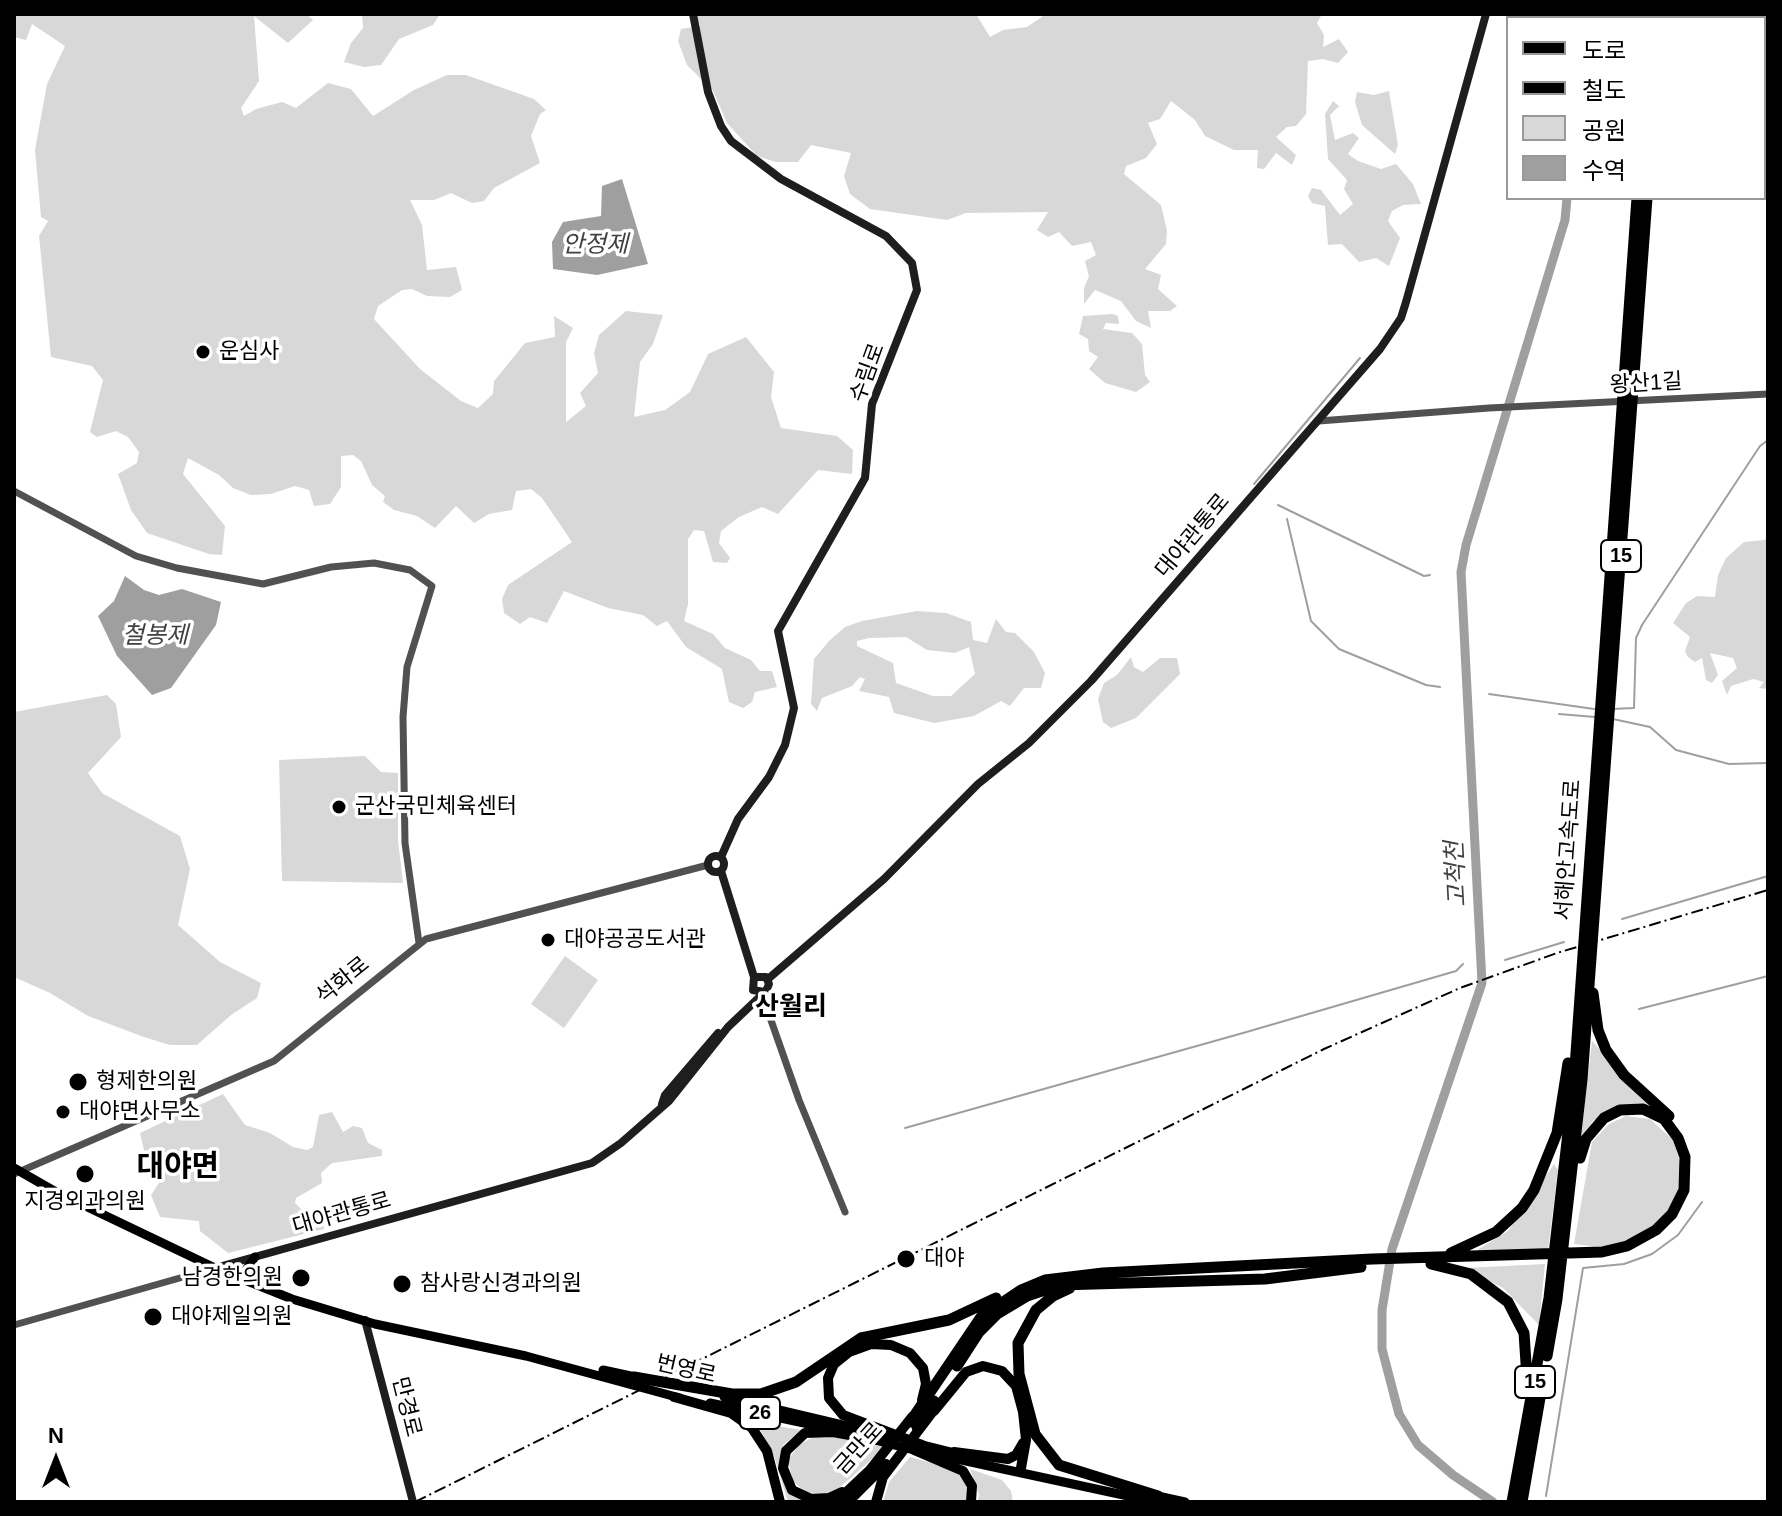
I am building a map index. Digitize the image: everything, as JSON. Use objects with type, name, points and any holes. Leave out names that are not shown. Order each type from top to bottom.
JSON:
[{"type":"highway","name":"서해안고속도로","points":[[1560,1237],[1582,1080],[1585,958],[1627,411],[1637,200]]},
{"type":"highway","name":"서해안고속도로","points":[[1628,392],[1647,200]]},
{"type":"highway","name":"서해안고속도로","points":[[1512,1502],[1523,1466],[1553,1298],[1574,1081],[1579,992],[1585,958]]},
{"type":"highway","points":[[634,1377],[732,1394],[761,1394],[796,1382],[861,1338],[963,1315],[1044,1276],[1265,1279],[1372,1262],[1623,1252],[1660,1234],[1683,1206],[1691,1173],[1686,1142],[1671,1119],[1634,1085],[1606,1050],[1595,1019],[1585,958]]},
{"type":"highway","points":[[1431,1260],[1467,1248],[1496,1232],[1522,1208],[1539,1182],[1559,1125],[1579,992]]},
{"type":"highway","points":[[1431,1260],[1602,1252],[1650,1235],[1672,1214],[1686,1183],[1681,1144],[1664,1119],[1643,1109],[1629,1109],[1611,1113],[1597,1123],[1584,1145],[1560,1237]]},
{"type":"highway","points":[[1431,1260],[1480,1279],[1502,1297],[1517,1317],[1528,1361],[1523,1441]]},
{"type":"highway","points":[[916,1426],[963,1355],[997,1314],[1027,1296],[1060,1285],[1105,1277]]},
{"type":"highway","points":[[916,1426],[959,1346],[981,1317],[1045,1280],[1105,1277]]},
{"type":"highway","points":[[1105,1277],[1066,1290],[1036,1310],[1018,1343],[1021,1383],[1035,1434],[1059,1465],[1157,1499]]},
{"type":"highway","name":"서해안고속도로","points":[[1522,1502],[1523,1441],[1553,1298]]},
{"type":"highway","points":[[916,1426],[926,1384],[923,1368],[910,1353],[891,1345],[871,1344],[849,1352],[834,1364],[827,1385],[837,1410],[851,1420],[918,1447],[963,1471],[972,1486],[971,1502]]},
{"type":"highway","points":[[934,1411],[963,1355]]},
{"type":"highway","points":[[916,1426],[934,1411],[958,1379],[983,1366],[1002,1371],[1016,1386],[1020,1397],[1026,1440],[1021,1470]]},
{"type":"highway","points":[[674,1397],[731,1413],[752,1428],[767,1451],[780,1502]]},
{"type":"highway","points":[[954,1452],[1002,1459],[1016,1455],[1023,1440],[1020,1397]]},
{"type":"highway","name":"금만로","points":[[851,1502],[916,1426]]},
{"type":"highway","points":[[866,1438],[818,1431],[798,1437],[784,1459],[788,1483],[811,1499],[835,1496],[892,1456]]},
{"type":"highway","points":[[876,1502],[892,1456]]},
{"type":"highway","name":"금만로","points":[[836,1502],[892,1456]]},
{"type":"main road","name":"수림로","points":[[693,14],[708,92],[721,126],[731,141],[781,179],[886,236],[912,263],[917,290],[872,404],[865,478],[778,631],[794,708],[785,745],[769,777],[738,819],[721,857],[725,863],[721,871],[754,977]]},
{"type":"main road","name":"대야관통로","points":[[215,1268],[592,1163],[621,1143],[677,1092],[728,1027],[765,989],[884,879],[978,784],[1029,743],[1091,681],[1278,462],[1319,421],[1380,349],[1401,318],[1486,14]]},
{"type":"main road","points":[[721,857],[711,857],[708,865],[714,872],[721,871]]},
{"type":"main road","points":[[751,987],[758,993],[765,989],[761,975],[754,977]]},
{"type":"main road","name":"대야관통로","points":[[662,1104],[665,1095],[747,1001],[754,977]]},
{"type":"main road","name":"번영로","points":[[16,1171],[215,1268],[365,1320],[526,1356],[674,1397],[866,1438],[954,1452],[1021,1470]]},
{"type":"main road","points":[[251,1282],[245,1271],[255,1257]]},
{"type":"main road","name":"번영로","points":[[365,1320],[634,1377],[1021,1470],[1157,1499],[1185,1502]]},
{"type":"main road","name":"만경로","points":[[365,1320],[413,1502]]},
{"type":"street","name":"왕산1길","points":[[1319,421],[1489,408],[1768,394]]},
{"type":"street","points":[[14,491],[136,556],[177,568],[263,584],[331,567],[374,563],[410,570],[432,586],[407,667],[404,692],[405,843],[419,943]]},
{"type":"street","name":"석화로","points":[[16,1171],[274,1061],[419,943],[708,865]]},
{"type":"street","points":[[765,989],[813,1149],[844,1212]]},
{"type":"street","name":"대야관통로","points":[[14,1325],[215,1268]]},
{"type":"green space","points":[[14,14],[307,14],[313,20],[288,43],[254,16],[259,81],[241,108],[244,116],[256,109],[282,102],[296,108],[328,83],[351,89],[373,116],[414,90],[447,75],[466,75],[534,99],[546,110],[540,114],[531,136],[540,163],[494,188],[484,201],[472,203],[451,193],[434,200],[410,200],[422,225],[427,270],[456,267],[462,290],[450,297],[427,296],[412,289],[402,290],[378,306],[374,319],[420,369],[461,401],[478,408],[493,394],[494,381],[525,343],[555,337],[554,316],[573,328],[566,342],[566,422],[586,406],[580,393],[598,373],[594,353],[599,335],[626,311],[663,315],[653,344],[640,362],[634,417],[665,410],[675,403],[690,392],[708,354],[746,337],[774,372],[771,397],[781,428],[837,436],[853,450],[852,474],[818,470],[778,514],[762,507],[739,517],[721,531],[719,543],[730,558],[727,563],[713,562],[704,531],[694,530],[688,539],[688,604],[684,621],[713,634],[725,648],[751,660],[760,671],[772,671],[777,687],[755,692],[752,702],[743,708],[729,702],[722,669],[686,647],[667,621],[657,626],[643,615],[608,608],[564,591],[547,623],[530,617],[520,624],[504,613],[502,599],[508,585],[572,542],[542,498],[531,489],[516,491],[512,510],[489,514],[474,523],[456,506],[435,528],[417,516],[394,510],[383,502],[385,496],[372,485],[361,461],[353,455],[341,456],[341,487],[330,504],[314,506],[309,490],[295,486],[271,494],[251,495],[233,488],[219,475],[188,458],[183,474],[225,526],[222,555],[209,554],[147,533],[131,510],[118,474],[137,463],[139,452],[128,437],[116,431],[97,437],[90,432],[103,380],[92,366],[51,357],[39,236],[48,221],[41,217],[35,150],[47,84],[65,46],[32,24],[26,40],[14,37]]},
{"type":"green space","points":[[362,14],[440,14],[433,25],[399,39],[381,65],[364,67],[344,62],[351,43],[363,28]]},
{"type":"green space","points":[[697,14],[976,14],[990,37],[1003,30],[1027,27],[1046,14],[1322,14],[1317,23],[1324,35],[1323,47],[1339,39],[1348,52],[1338,63],[1323,59],[1308,61],[1306,114],[1296,126],[1287,127],[1276,137],[1296,155],[1292,165],[1276,153],[1264,169],[1257,168],[1258,150],[1234,150],[1205,136],[1195,120],[1171,101],[1160,119],[1148,123],[1157,144],[1146,158],[1126,166],[1124,174],[1161,205],[1167,231],[1166,244],[1145,269],[1161,275],[1158,289],[1177,306],[1170,311],[1148,311],[1151,328],[1136,321],[1121,301],[1095,290],[1084,304],[1084,288],[1089,276],[1085,261],[1096,255],[1091,242],[1072,246],[1059,232],[1048,237],[1037,230],[1048,212],[966,213],[947,220],[870,209],[850,194],[844,176],[851,153],[811,145],[798,162],[776,162],[757,156],[727,123],[713,91],[687,65],[678,41],[681,29],[700,26]]},
{"type":"green space","points":[[1389,91],[1398,145],[1395,154],[1362,125],[1355,102],[1357,92],[1374,95]]},
{"type":"green space","points":[[1333,101],[1339,106],[1330,115],[1335,140],[1353,133],[1359,138],[1348,154],[1381,169],[1396,164],[1413,184],[1421,204],[1403,205],[1392,211],[1388,221],[1400,238],[1389,266],[1376,258],[1359,262],[1342,244],[1328,245],[1325,206],[1312,203],[1308,196],[1312,188],[1321,190],[1340,215],[1353,204],[1344,189],[1347,180],[1328,159],[1325,114]]},
{"type":"green space","points":[[1083,316],[1118,316],[1119,324],[1106,323],[1103,329],[1132,333],[1142,344],[1145,375],[1150,382],[1136,392],[1105,383],[1089,369],[1098,357],[1089,351],[1088,339],[1079,334]]},
{"type":"green space","points":[[1768,529],[1768,689],[1759,688],[1764,682],[1753,679],[1731,686],[1727,695],[1722,681],[1737,668],[1733,658],[1710,653],[1718,675],[1712,683],[1706,680],[1702,658],[1695,662],[1685,651],[1690,637],[1673,623],[1686,603],[1697,596],[1715,597],[1718,575],[1726,558],[1744,542],[1765,540]]},
{"type":"green space","points":[[917,611],[946,613],[971,622],[973,640],[987,643],[996,619],[1006,632],[1015,633],[1034,652],[1045,673],[1041,688],[1024,688],[1010,706],[1001,701],[974,716],[934,723],[894,713],[889,697],[859,691],[865,679],[860,677],[852,686],[822,698],[817,711],[811,704],[814,659],[845,627]],"holes":[[[906,637],[927,650],[955,653],[969,647],[975,674],[951,696],[933,696],[896,683],[893,663],[857,646],[857,641]]]},
{"type":"green space","points":[[1131,657],[1134,667],[1143,672],[1160,658],[1177,658],[1180,674],[1136,718],[1111,728],[1103,722],[1098,699],[1104,683],[1117,675]]},
{"type":"green space","points":[[107,695],[116,704],[121,737],[88,773],[102,793],[180,836],[190,869],[178,925],[220,962],[261,983],[257,998],[231,1015],[197,1045],[170,1045],[144,1037],[88,1016],[50,993],[14,977],[14,712]]},
{"type":"green space","name":"군산국민체육센터","points":[[365,756],[381,772],[398,773],[398,840],[403,883],[282,881],[279,760]]},
{"type":"green space","points":[[565,956],[598,980],[564,1028],[531,1004]]},
{"type":"green space","points":[[1592,1041],[1650,1106],[1617,1107],[1593,1121],[1581,1137]]},
{"type":"green space","points":[[223,1094],[245,1125],[270,1133],[293,1147],[307,1150],[313,1147],[319,1115],[332,1112],[343,1132],[353,1126],[362,1128],[368,1143],[382,1150],[382,1156],[332,1163],[321,1173],[322,1183],[296,1198],[295,1203],[305,1213],[315,1213],[324,1219],[324,1229],[228,1253],[200,1231],[199,1221],[160,1217],[151,1195],[164,1175],[156,1164],[146,1159],[140,1133]]},
{"type":"green space","points":[[1626,1116],[1650,1119],[1673,1140],[1681,1165],[1678,1193],[1662,1221],[1630,1240],[1599,1247],[1574,1244],[1592,1142],[1609,1124]]},
{"type":"green space","points":[[1554,1164],[1558,1170],[1548,1250],[1477,1250],[1508,1231]]},
{"type":"green space","points":[[1545,1264],[1539,1325],[1503,1288],[1465,1268]]},
{"type":"green space","points":[[757,1423],[802,1430],[783,1445],[781,1470],[808,1502],[788,1502],[774,1456]]},
{"type":"green space","points":[[815,1436],[833,1436],[885,1447],[836,1491],[821,1496],[806,1493],[793,1481],[788,1460],[799,1445]]},
{"type":"green space","points":[[910,1457],[957,1470],[966,1482],[967,1502],[883,1502],[889,1482]]},
{"type":"green space","points":[[970,1469],[1002,1480],[1011,1491],[1013,1502],[977,1502],[979,1495]]},
{"type":"water","name":"안정제","points":[[622,179],[648,264],[597,275],[553,269],[552,242],[563,222],[601,216],[602,186]]},
{"type":"water","name":"철봉제","points":[[125,576],[144,590],[159,595],[182,589],[221,602],[216,625],[171,688],[152,695],[117,656],[98,616],[114,601]]},
{"type":"waterway","name":"고척천","points":[[1493,1502],[1453,1475],[1418,1445],[1399,1414],[1382,1349],[1382,1310],[1392,1249],[1482,983],[1461,572],[1466,545],[1565,220],[1567,200]]},
{"type":"waterway","points":[[1254,484],[1360,358]]},
{"type":"waterway","points":[[1612,709],[1634,708],[1636,638],[1642,625],[1760,446],[1768,440]]},
{"type":"waterway","points":[[1278,505],[1424,576],[1430,575]]},
{"type":"waterway","points":[[1287,519],[1311,621],[1339,649],[1426,685],[1440,687]]},
{"type":"waterway","points":[[1489,694],[1594,709]]},
{"type":"waterway","points":[[1559,714],[1595,717]]},
{"type":"waterway","points":[[1613,719],[1650,727],[1676,750],[1729,764],[1768,763]]},
{"type":"waterway","points":[[1622,919],[1768,876]]},
{"type":"waterway","points":[[1505,960],[1564,942]]},
{"type":"waterway","points":[[905,1128],[1456,971],[1463,964]]},
{"type":"waterway","points":[[1639,1009],[1768,976]]},
{"type":"waterway","points":[[1546,1496],[1583,1268],[1624,1264],[1652,1254],[1678,1235],[1702,1202]]},
{"type":"railway","points":[[415,1502],[1324,1049],[1460,988],[1557,953],[1768,890]]},
{"type":"place","name":"운심사","points":[[203,352]]},
{"type":"place","name":"군산국민체육센터","points":[[339,807]]},
{"type":"place","name":"대야공공도서관","points":[[548,940]]},
{"type":"place","name":"형제한의원","points":[[78,1082]]},
{"type":"place","name":"대야면사무소","points":[[63,1112]]},
{"type":"place","name":"지경외과의원","points":[[85,1174]]},
{"type":"place","name":"대야","points":[[906,1259]]},
{"type":"place","name":"남경한의원","points":[[301,1278]]},
{"type":"place","name":"참사랑신경과의원","points":[[402,1284]]},
{"type":"place","name":"대야제일의원","points":[[153,1317]]},
{"type":"district","name":"산월리","points":[[791,1008]]},
{"type":"district","name":"대야면","points":[[178,1168]]}]
